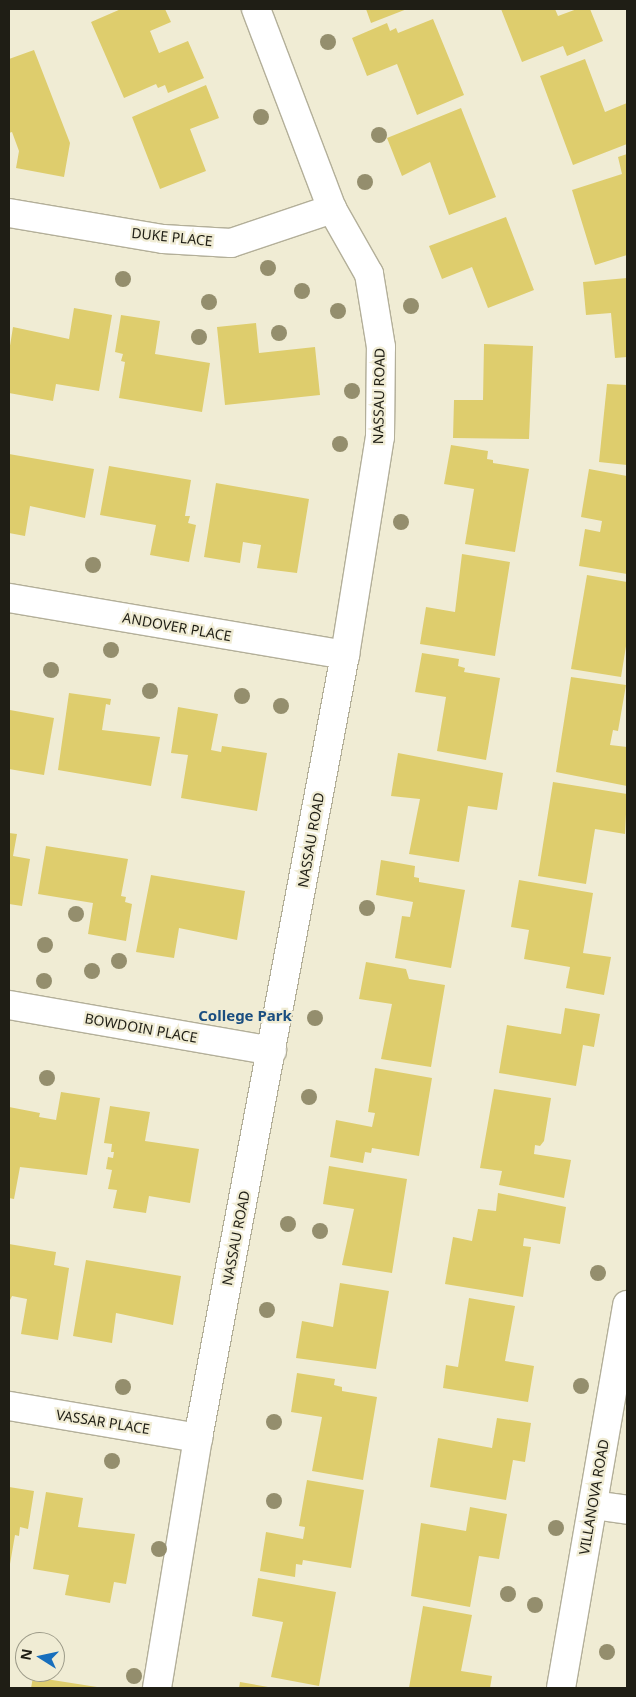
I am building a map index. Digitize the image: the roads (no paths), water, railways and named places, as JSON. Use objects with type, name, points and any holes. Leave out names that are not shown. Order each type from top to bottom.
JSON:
[{"type":"street","name":"NASSAU ROAD","points":[[157,1688],[198,1438],[345,655],[380,437],[381,347],[369,274],[332,210],[256,9]]},
{"type":"street","name":"DUKE PLACE","points":[[9,213],[163,239],[231,243],[332,210]]},
{"type":"street","name":"ANDOVER PLACE","points":[[9,598],[345,655]]},
{"type":"street","name":"BOWDOIN PLACE","points":[[9,1005],[272,1051]]},
{"type":"street","name":"VILLANOVA ROAD","points":[[561,1688],[627,1305]]},
{"type":"street","name":"VASSAR PLACE","points":[[9,1406],[198,1438]]},
{"type":"street","points":[[593,1506],[627,1510]]},
{"type":"district","name":"College Park","points":[[245,1016]]}]
